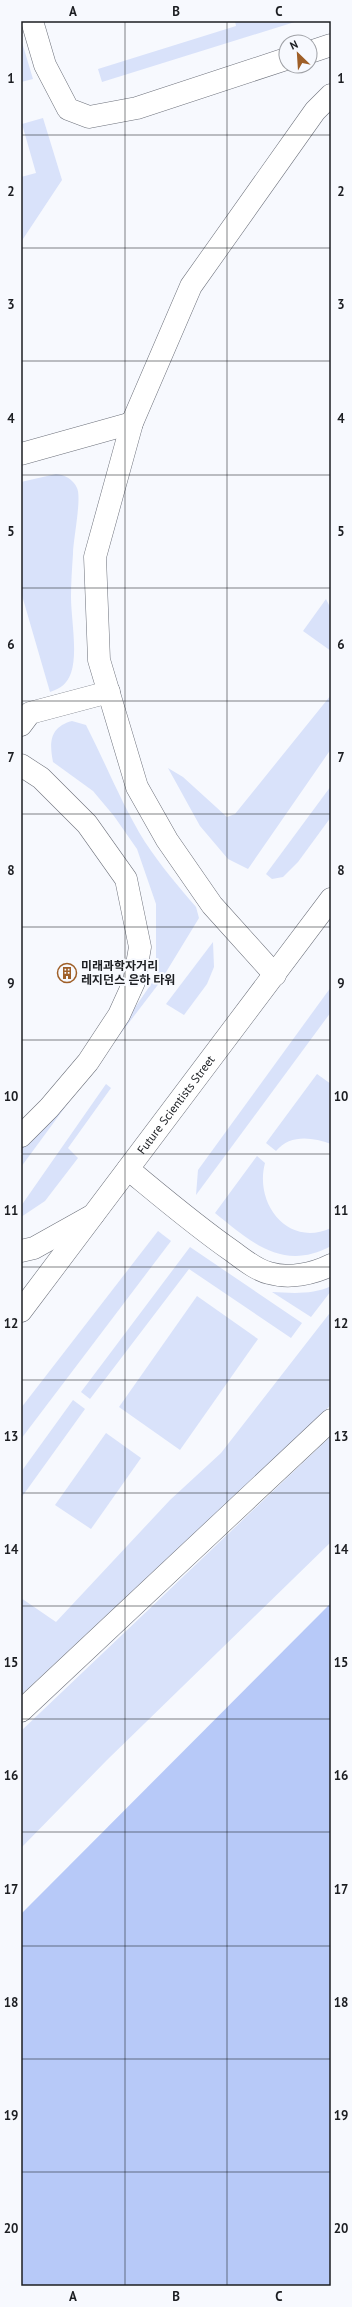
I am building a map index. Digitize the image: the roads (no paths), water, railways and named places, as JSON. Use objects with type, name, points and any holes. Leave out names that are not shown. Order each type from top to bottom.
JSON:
[{"type":"street","points":[[32,21],[45,65],[68,109],[89,117],[137,108],[278,63]]},
{"type":"street","points":[[318,49],[331,45]]},
{"type":"street","points":[[275,975],[212,905],[167,840],[136,787],[99,660],[95,557],[132,423],[191,286],[315,111],[331,95]]},
{"type":"street","points":[[21,454],[132,423]]},
{"type":"street","points":[[21,725],[30,713],[109,692]]},
{"type":"street","points":[[21,764],[41,778],[87,824],[126,879],[140,947],[134,982],[118,1015],[88,1062],[49,1108],[21,1136]]},
{"type":"street","name":"Future Scientists Street","points":[[21,1310],[331,899]]},
{"type":"street","points":[[128,1169],[212,1237],[248,1262],[268,1273],[288,1276],[316,1272],[331,1265]]},
{"type":"street","points":[[21,1251],[34,1248],[93,1216]]},
{"type":"street","points":[[21,1711],[331,1420]]},
{"type":"water","points":[[331,1603],[331,2286],[21,2286],[21,1914]]},
{"type":"place","name":"미래과학자거리 레지던스 은하 타워","points":[[67,973]]}]
